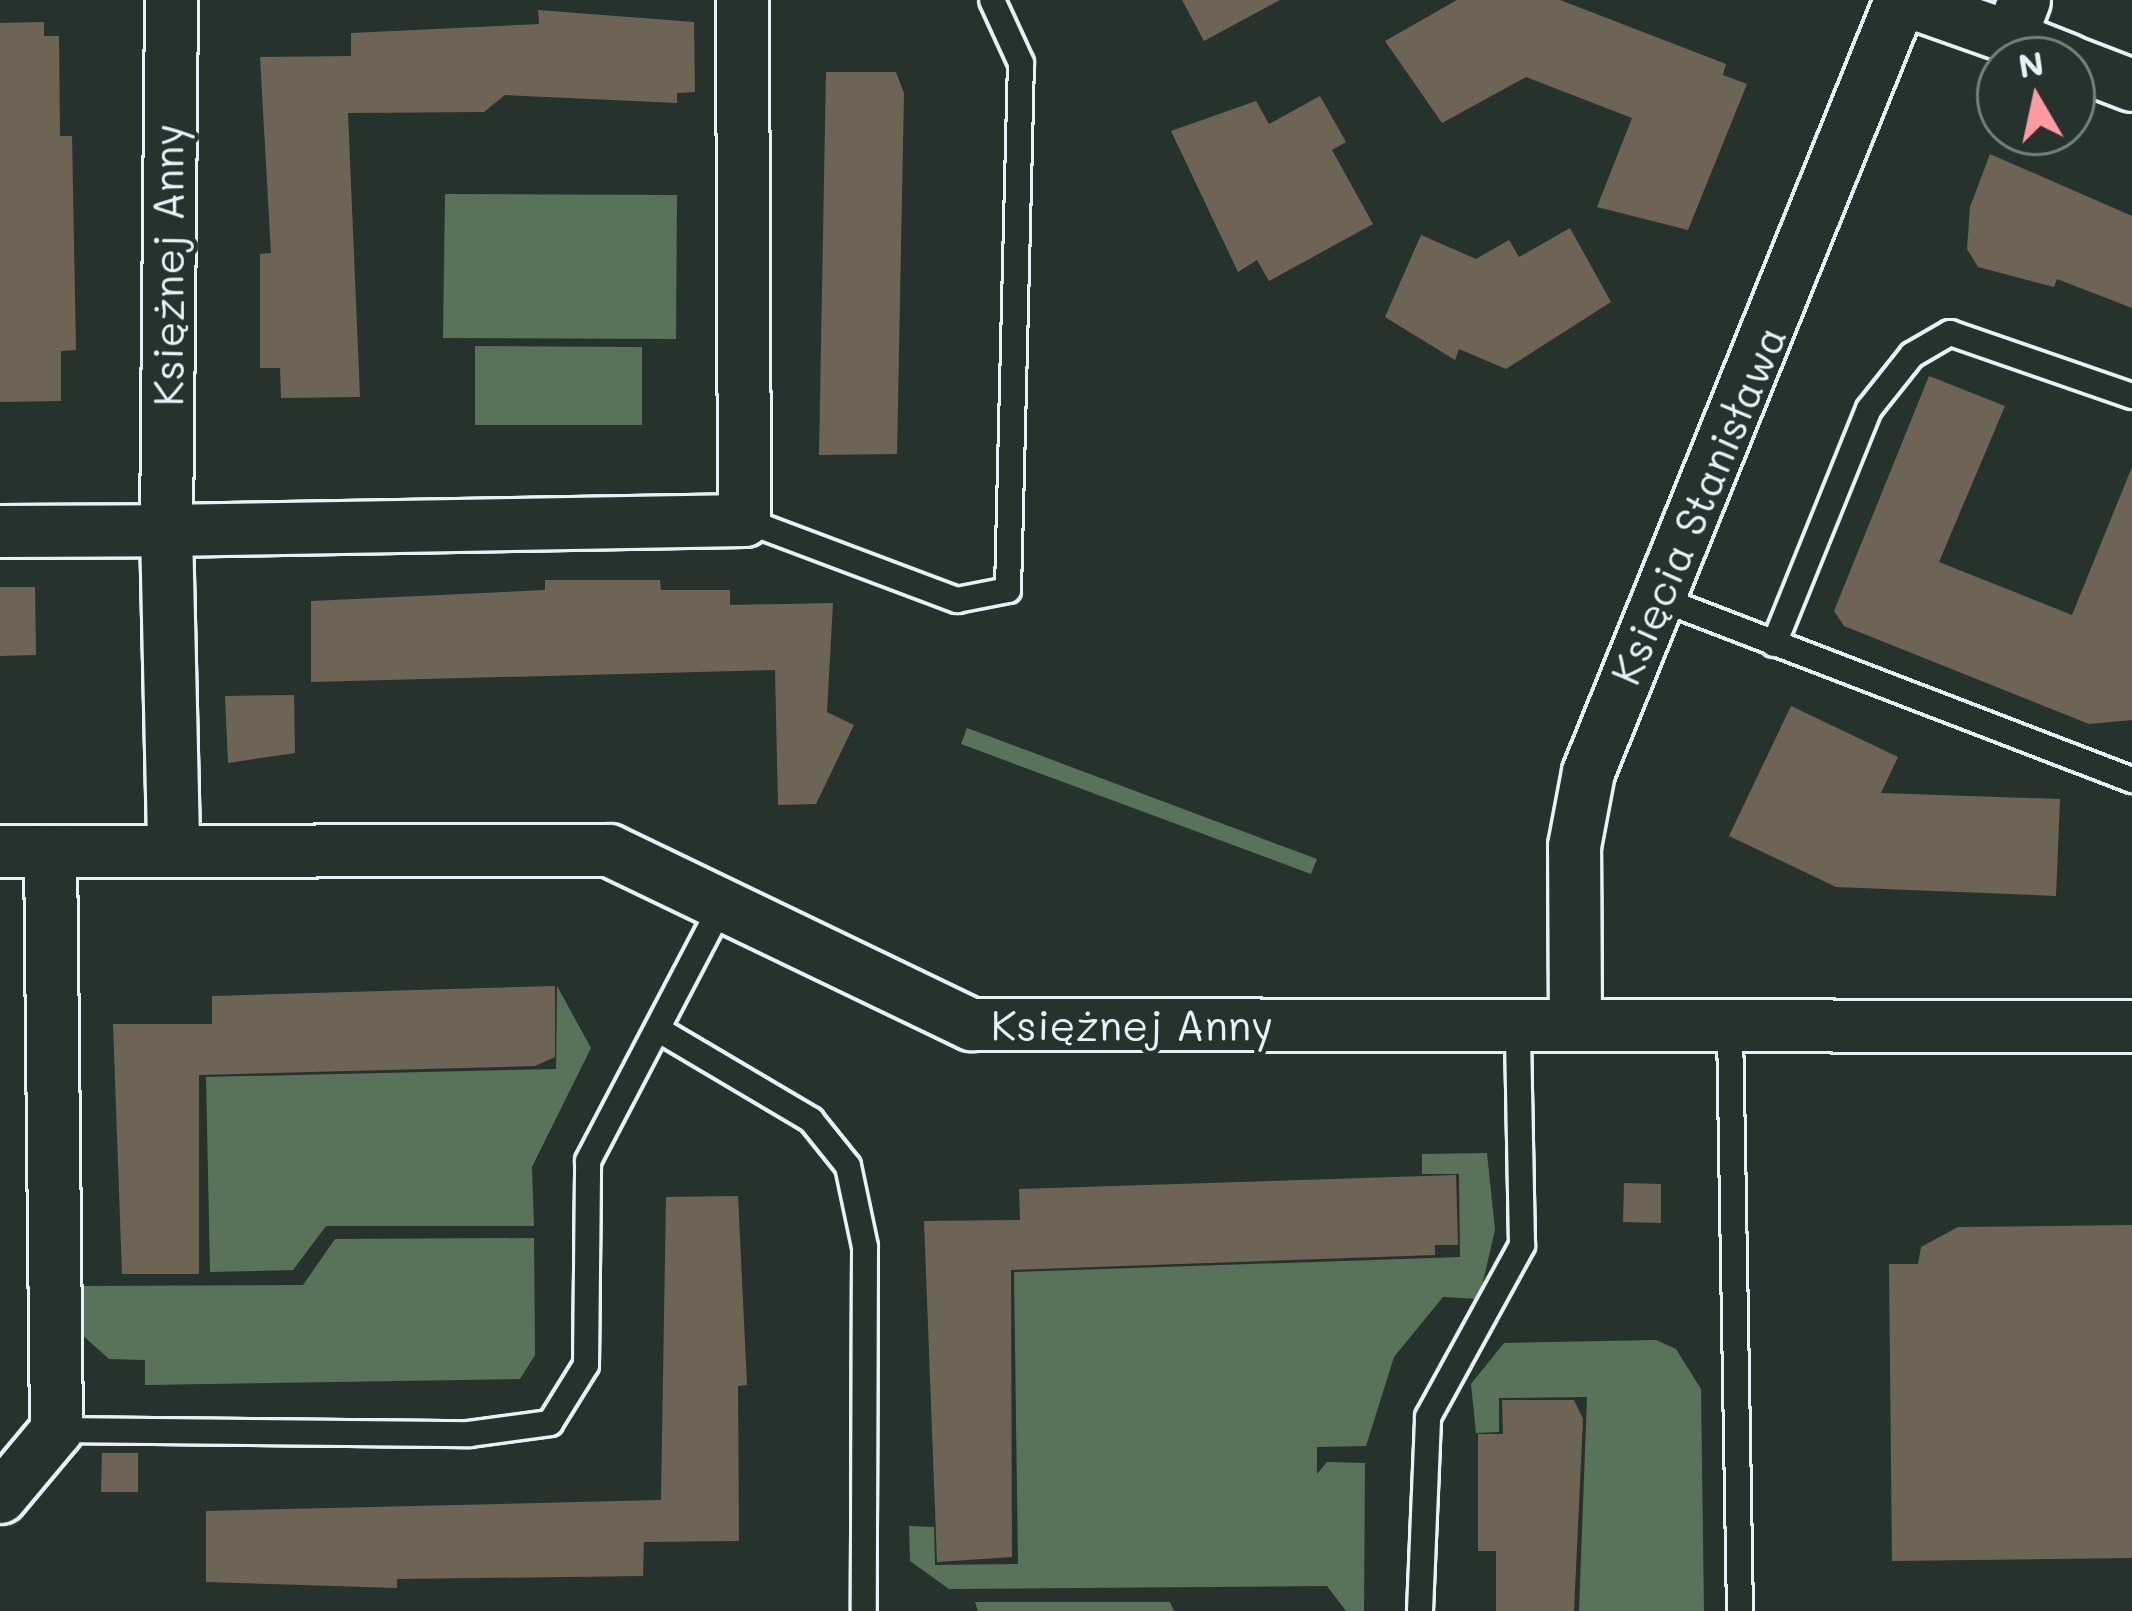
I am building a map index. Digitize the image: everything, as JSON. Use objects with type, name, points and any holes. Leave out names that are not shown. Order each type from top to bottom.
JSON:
[{"type":"street","name":"Księżnej Anny","points":[[171,0],[166,530],[172,848]]},
{"type":"street","points":[[0,531],[744,520],[742,0]]},
{"type":"street","points":[[1903,0],[2017,19]]},
{"type":"street","name":"Księcia Stanisława","points":[[1575,1025],[1581,809],[1658,598],[1903,0]]},
{"type":"street","points":[[2096,71],[2132,85]]},
{"type":"street","name":"Księżnej Anny","points":[[0,851],[584,847],[642,859],[911,1004],[971,1024],[2132,1026]]},
{"type":"street","points":[[0,1497],[56,1430],[50,850]]},
{"type":"lane","points":[[744,520],[956,600],[1008,590],[1021,63],[992,0]]},
{"type":"lane","points":[[1774,644],[1869,409],[1912,355],[1950,333],[2132,396]]},
{"type":"lane","points":[[1658,598],[2132,781]]},
{"type":"lane","points":[[56,1430],[469,1434],[550,1423],[586,1365],[588,1161],[724,901]]},
{"type":"lane","points":[[1420,1611],[1428,1417],[1522,1245],[1518,1027]]},
{"type":"lane","points":[[1730,1028],[1739,1611]]},
{"type":"lane","points":[[659,1030],[811,1120],[848,1166],[865,1247],[864,1611]]},
{"type":"green space","points":[[445,194],[677,195],[676,339],[443,338]]},
{"type":"green space","points":[[475,346],[642,347],[642,425],[475,425]]},
{"type":"green space","points":[[967,728],[1317,859],[1311,874],[961,744]]},
{"type":"green space","points":[[557,986],[591,1048],[532,1167],[534,1226],[326,1226],[293,1270],[210,1272],[206,1077],[556,1069]]},
{"type":"green space","points":[[1487,1153],[1495,1230],[1479,1299],[1443,1297],[1394,1357],[1366,1446],[1317,1447],[1317,1474],[1327,1462],[1365,1463],[1364,1611],[1346,1611],[1327,1586],[949,1589],[910,1561],[909,1526],[934,1527],[935,1565],[1018,1564],[1014,1272],[1460,1257],[1459,1174],[1422,1174],[1422,1154]]},
{"type":"green space","points":[[534,1238],[535,1355],[520,1379],[145,1385],[145,1360],[109,1359],[81,1334],[81,1286],[303,1285],[335,1239]]},
{"type":"green space","points":[[1656,1340],[1676,1349],[1701,1389],[1704,1611],[1579,1611],[1587,1397],[1499,1398],[1499,1432],[1476,1433],[1471,1384],[1504,1343]]},
{"type":"green space","points":[[975,1602],[1170,1602],[1174,1611],[978,1611]]},
{"type":"building","points":[[1182,0],[1280,0],[1204,41]]},
{"type":"building","points":[[1457,0],[1560,0],[1726,64],[1723,75],[1747,84],[1688,230],[1597,207],[1632,118],[1526,77],[1442,123],[1385,41]]},
{"type":"building","points":[[538,10],[694,22],[695,92],[677,93],[677,103],[505,95],[484,112],[348,113],[360,397],[281,398],[280,368],[260,368],[260,254],[271,253],[260,57],[351,56],[351,33],[539,24]]},
{"type":"building","points":[[44,22],[44,36],[59,36],[60,136],[72,136],[76,350],[61,351],[61,401],[0,402],[0,23]]},
{"type":"building","points":[[826,72],[896,72],[904,93],[897,454],[819,455]]},
{"type":"building","points":[[1320,96],[1346,142],[1332,150],[1373,224],[1269,281],[1257,260],[1238,272],[1171,131],[1256,101],[1269,124]]},
{"type":"building","points":[[1989,156],[1995,156],[2132,216],[2132,308],[2057,279],[2054,287],[1978,267],[1967,249],[1970,207]]},
{"type":"building","points":[[1570,228],[1611,302],[1506,369],[1459,349],[1455,360],[1385,317],[1421,235],[1476,259],[1509,240],[1519,257]]},
{"type":"building","points":[[1929,376],[2005,406],[1939,562],[2072,615],[2132,467],[2132,720],[2089,724],[1844,626],[1834,611]]},
{"type":"building","points":[[545,580],[660,580],[661,590],[730,590],[730,605],[833,603],[827,712],[854,725],[816,804],[778,805],[775,670],[311,682],[311,601],[545,590]]},
{"type":"building","points":[[0,587],[35,587],[36,655],[0,656]]},
{"type":"building","points":[[294,695],[295,753],[228,763],[225,696]]},
{"type":"building","points":[[1791,706],[1898,757],[1881,793],[2060,799],[2056,896],[1836,887],[1729,836]]},
{"type":"building","points":[[555,986],[555,1057],[535,1066],[199,1075],[199,1274],[122,1274],[113,1024],[212,1024],[212,996]]},
{"type":"building","points":[[1456,1175],[1458,1245],[1435,1245],[1435,1255],[1011,1270],[1012,1557],[937,1562],[924,1221],[1020,1220],[1019,1189]]},
{"type":"building","points":[[1624,1183],[1661,1184],[1661,1223],[1623,1222]]},
{"type":"building","points":[[738,1196],[747,1385],[738,1386],[739,1541],[644,1542],[643,1576],[397,1579],[397,1588],[206,1582],[206,1511],[661,1500],[666,1197]]},
{"type":"building","points":[[2132,1225],[2132,1558],[1892,1561],[1889,1264],[1918,1264],[1921,1247],[1958,1227]]},
{"type":"building","points":[[1502,1400],[1574,1400],[1583,1419],[1574,1611],[1496,1611],[1496,1551],[1478,1551],[1478,1434],[1503,1434]]},
{"type":"building","points":[[102,1453],[138,1453],[138,1492],[101,1492]]}]
